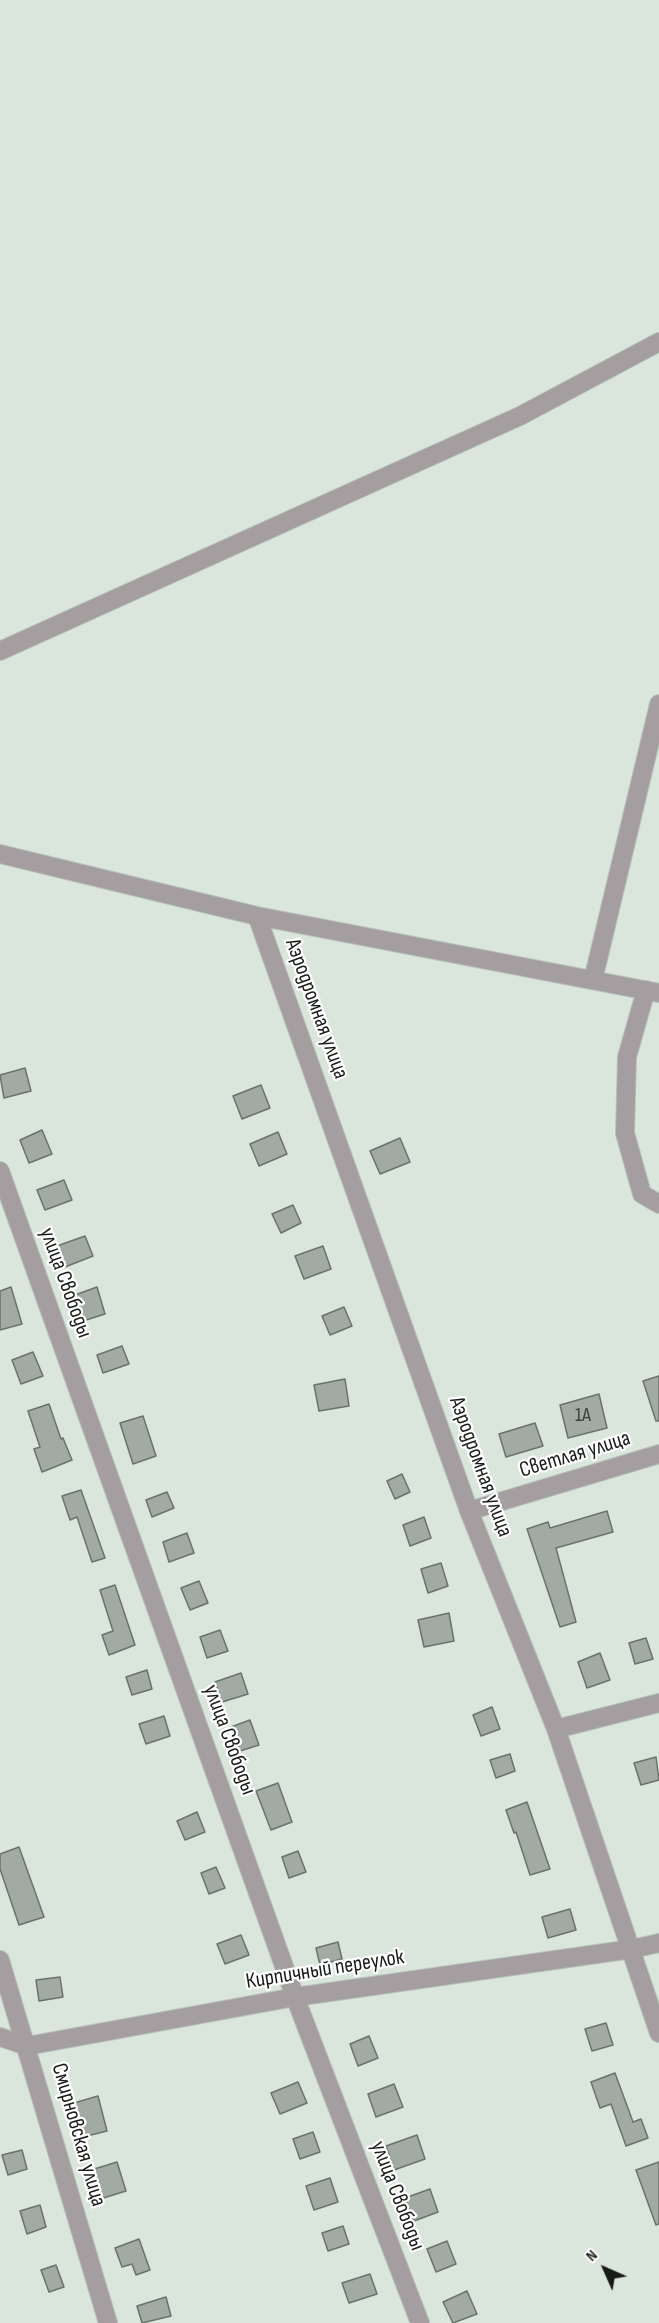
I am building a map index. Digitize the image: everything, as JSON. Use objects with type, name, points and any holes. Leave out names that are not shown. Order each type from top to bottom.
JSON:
[{"type":"street","points":[[0,651],[520,416],[659,342]]},
{"type":"street","points":[[593,980],[659,704]]},
{"type":"street","points":[[0,854],[257,916],[653,991],[627,1057],[625,1133],[642,1194],[659,1204]]},
{"type":"street","name":"Аэродромная улица","points":[[257,916],[470,1511],[556,1729],[659,2033]]},
{"type":"street","name":"улица Свободы","points":[[0,1171],[295,1997],[420,2323]]},
{"type":"street","name":"Светлая улица","points":[[470,1511],[659,1454]]},
{"type":"street","points":[[556,1729],[659,1703]]},
{"type":"street","name":"Кирпичный переулок","points":[[0,2037],[27,2046],[295,1997],[632,1949],[659,1943]]},
{"type":"street","name":"Смирновская улица","points":[[0,1960],[108,2323]]},
{"type":"building","points":[[25,1068],[31,1091],[4,1098],[0,1075]]},
{"type":"building","points":[[261,1085],[270,1108],[242,1119],[233,1096]]},
{"type":"building","points":[[42,1130],[52,1154],[29,1163],[20,1140]]},
{"type":"building","points":[[278,1132],[287,1154],[259,1166],[250,1144]]},
{"type":"building","points":[[400,1138],[410,1162],[380,1174],[370,1151]]},
{"type":"building","points":[[64,1180],[72,1200],[45,1210],[37,1190]]},
{"type":"building","points":[[293,1205],[301,1223],[281,1233],[272,1214]]},
{"type":"building","points":[[85,1236],[93,1256],[65,1267],[57,1246]]},
{"type":"building","points":[[323,1246],[331,1269],[304,1279],[295,1256]]},
{"type":"building","points":[[11,1287],[22,1324],[0,1330],[0,1291]]},
{"type":"building","points":[[97,1287],[105,1314],[83,1321],[75,1295]]},
{"type":"building","points":[[344,1307],[352,1326],[330,1335],[322,1316]]},
{"type":"building","points":[[122,1346],[129,1364],[103,1373],[97,1355]]},
{"type":"building","points":[[33,1352],[43,1376],[21,1384],[12,1360]]},
{"type":"building","points":[[659,1376],[659,1421],[656,1421],[643,1381]]},
{"type":"building","points":[[345,1379],[349,1406],[319,1411],[314,1385]]},
{"type":"building","points":[[599,1394],[607,1428],[568,1438],[560,1405]]},
{"type":"building","points":[[49,1404],[61,1439],[63,1438],[72,1460],[42,1472],[34,1449],[40,1447],[28,1411]]},
{"type":"building","points":[[143,1416],[156,1456],[133,1464],[120,1423]]},
{"type":"building","points":[[535,1423],[543,1446],[506,1457],[499,1434]]},
{"type":"building","points":[[402,1474],[410,1492],[395,1499],[387,1481]]},
{"type":"building","points":[[81,1490],[105,1558],[92,1562],[77,1517],[70,1520],[62,1496]]},
{"type":"building","points":[[167,1492],[174,1508],[152,1517],[146,1500]]},
{"type":"building","points":[[607,1511],[613,1532],[556,1548],[576,1622],[560,1627],[527,1529],[548,1522],[550,1528]]},
{"type":"building","points":[[424,1517],[431,1538],[410,1546],[403,1525]]},
{"type":"building","points":[[187,1533],[194,1553],[169,1562],[163,1542]]},
{"type":"building","points":[[441,1563],[448,1586],[428,1593],[421,1569]]},
{"type":"building","points":[[199,1581],[208,1603],[190,1610],[181,1588]]},
{"type":"building","points":[[115,1585],[135,1645],[109,1655],[102,1635],[113,1631],[100,1590]]},
{"type":"building","points":[[449,1613],[454,1641],[424,1647],[418,1620]]},
{"type":"building","points":[[220,1630],[228,1651],[207,1658],[200,1637]]},
{"type":"building","points":[[646,1638],[653,1659],[635,1664],[629,1643]]},
{"type":"building","points":[[600,1653],[610,1680],[587,1688],[578,1662]]},
{"type":"building","points":[[147,1670],[152,1689],[132,1695],[126,1677]]},
{"type":"building","points":[[241,1673],[248,1694],[222,1702],[215,1682]]},
{"type":"building","points":[[492,1707],[500,1729],[481,1736],[473,1715]]},
{"type":"building","points":[[164,1716],[170,1736],[146,1744],[139,1724]]},
{"type":"building","points":[[250,1720],[259,1745],[240,1751],[231,1727]]},
{"type":"building","points":[[510,1754],[515,1771],[496,1778],[490,1760]]},
{"type":"building","points":[[656,1757],[659,1780],[641,1785],[634,1763]]},
{"type":"building","points":[[278,1783],[292,1822],[271,1830],[256,1791]]},
{"type":"building","points":[[527,1802],[550,1869],[530,1875],[506,1810]]},
{"type":"building","points":[[197,1812],[205,1832],[185,1840],[177,1821]]},
{"type":"building","points":[[19,1847],[44,1917],[19,1925],[0,1869],[0,1854]]},
{"type":"building","points":[[298,1851],[306,1872],[289,1878],[282,1857]]},
{"type":"building","points":[[216,1867],[225,1888],[209,1894],[201,1873]]},
{"type":"building","points":[[570,1909],[576,1930],[548,1938],[542,1917]]},
{"type":"building","points":[[241,1935],[249,1955],[225,1964],[217,1944]]},
{"type":"building","points":[[338,1942],[342,1959],[320,1965],[316,1948]]},
{"type":"building","points":[[60,1977],[63,1997],[39,2001],[36,1980]]},
{"type":"building","points":[[606,2023],[613,2045],[592,2051],[585,2029]]},
{"type":"building","points":[[369,2036],[378,2058],[358,2066],[350,2044]]},
{"type":"building","points":[[615,2073],[633,2122],[641,2119],[648,2138],[626,2146],[611,2104],[600,2108],[591,2082]]},
{"type":"building","points":[[298,2082],[307,2103],[280,2114],[271,2093]]},
{"type":"building","points":[[394,2084],[403,2107],[376,2117],[368,2094]]},
{"type":"building","points":[[98,2096],[107,2131],[83,2137],[74,2103]]},
{"type":"building","points":[[313,2132],[320,2152],[300,2159],[293,2139]]},
{"type":"building","points":[[417,2135],[425,2159],[394,2170],[386,2146]]},
{"type":"building","points":[[22,2150],[27,2169],[8,2175],[2,2155]]},
{"type":"building","points":[[117,2162],[126,2191],[100,2199],[91,2170]]},
{"type":"building","points":[[659,2162],[659,2224],[656,2225],[636,2170]]},
{"type":"building","points":[[330,2178],[338,2202],[314,2210],[306,2186]]},
{"type":"building","points":[[430,2189],[438,2212],[414,2221],[405,2198]]},
{"type":"building","points":[[40,2205],[46,2227],[27,2234],[20,2211]]},
{"type":"building","points":[[343,2226],[349,2244],[328,2251],[322,2233]]},
{"type":"building","points":[[139,2239],[150,2270],[136,2275],[132,2264],[122,2267],[115,2248]]},
{"type":"building","points":[[447,2241],[456,2264],[436,2272],[427,2249]]},
{"type":"building","points":[[56,2265],[64,2287],[49,2292],[41,2270]]},
{"type":"building","points":[[370,2274],[377,2294],[349,2303],[342,2283]]},
{"type":"building","points":[[467,2291],[477,2314],[453,2323],[443,2302]]},
{"type":"building","points":[[166,2297],[171,2316],[142,2323],[137,2306]]}]
